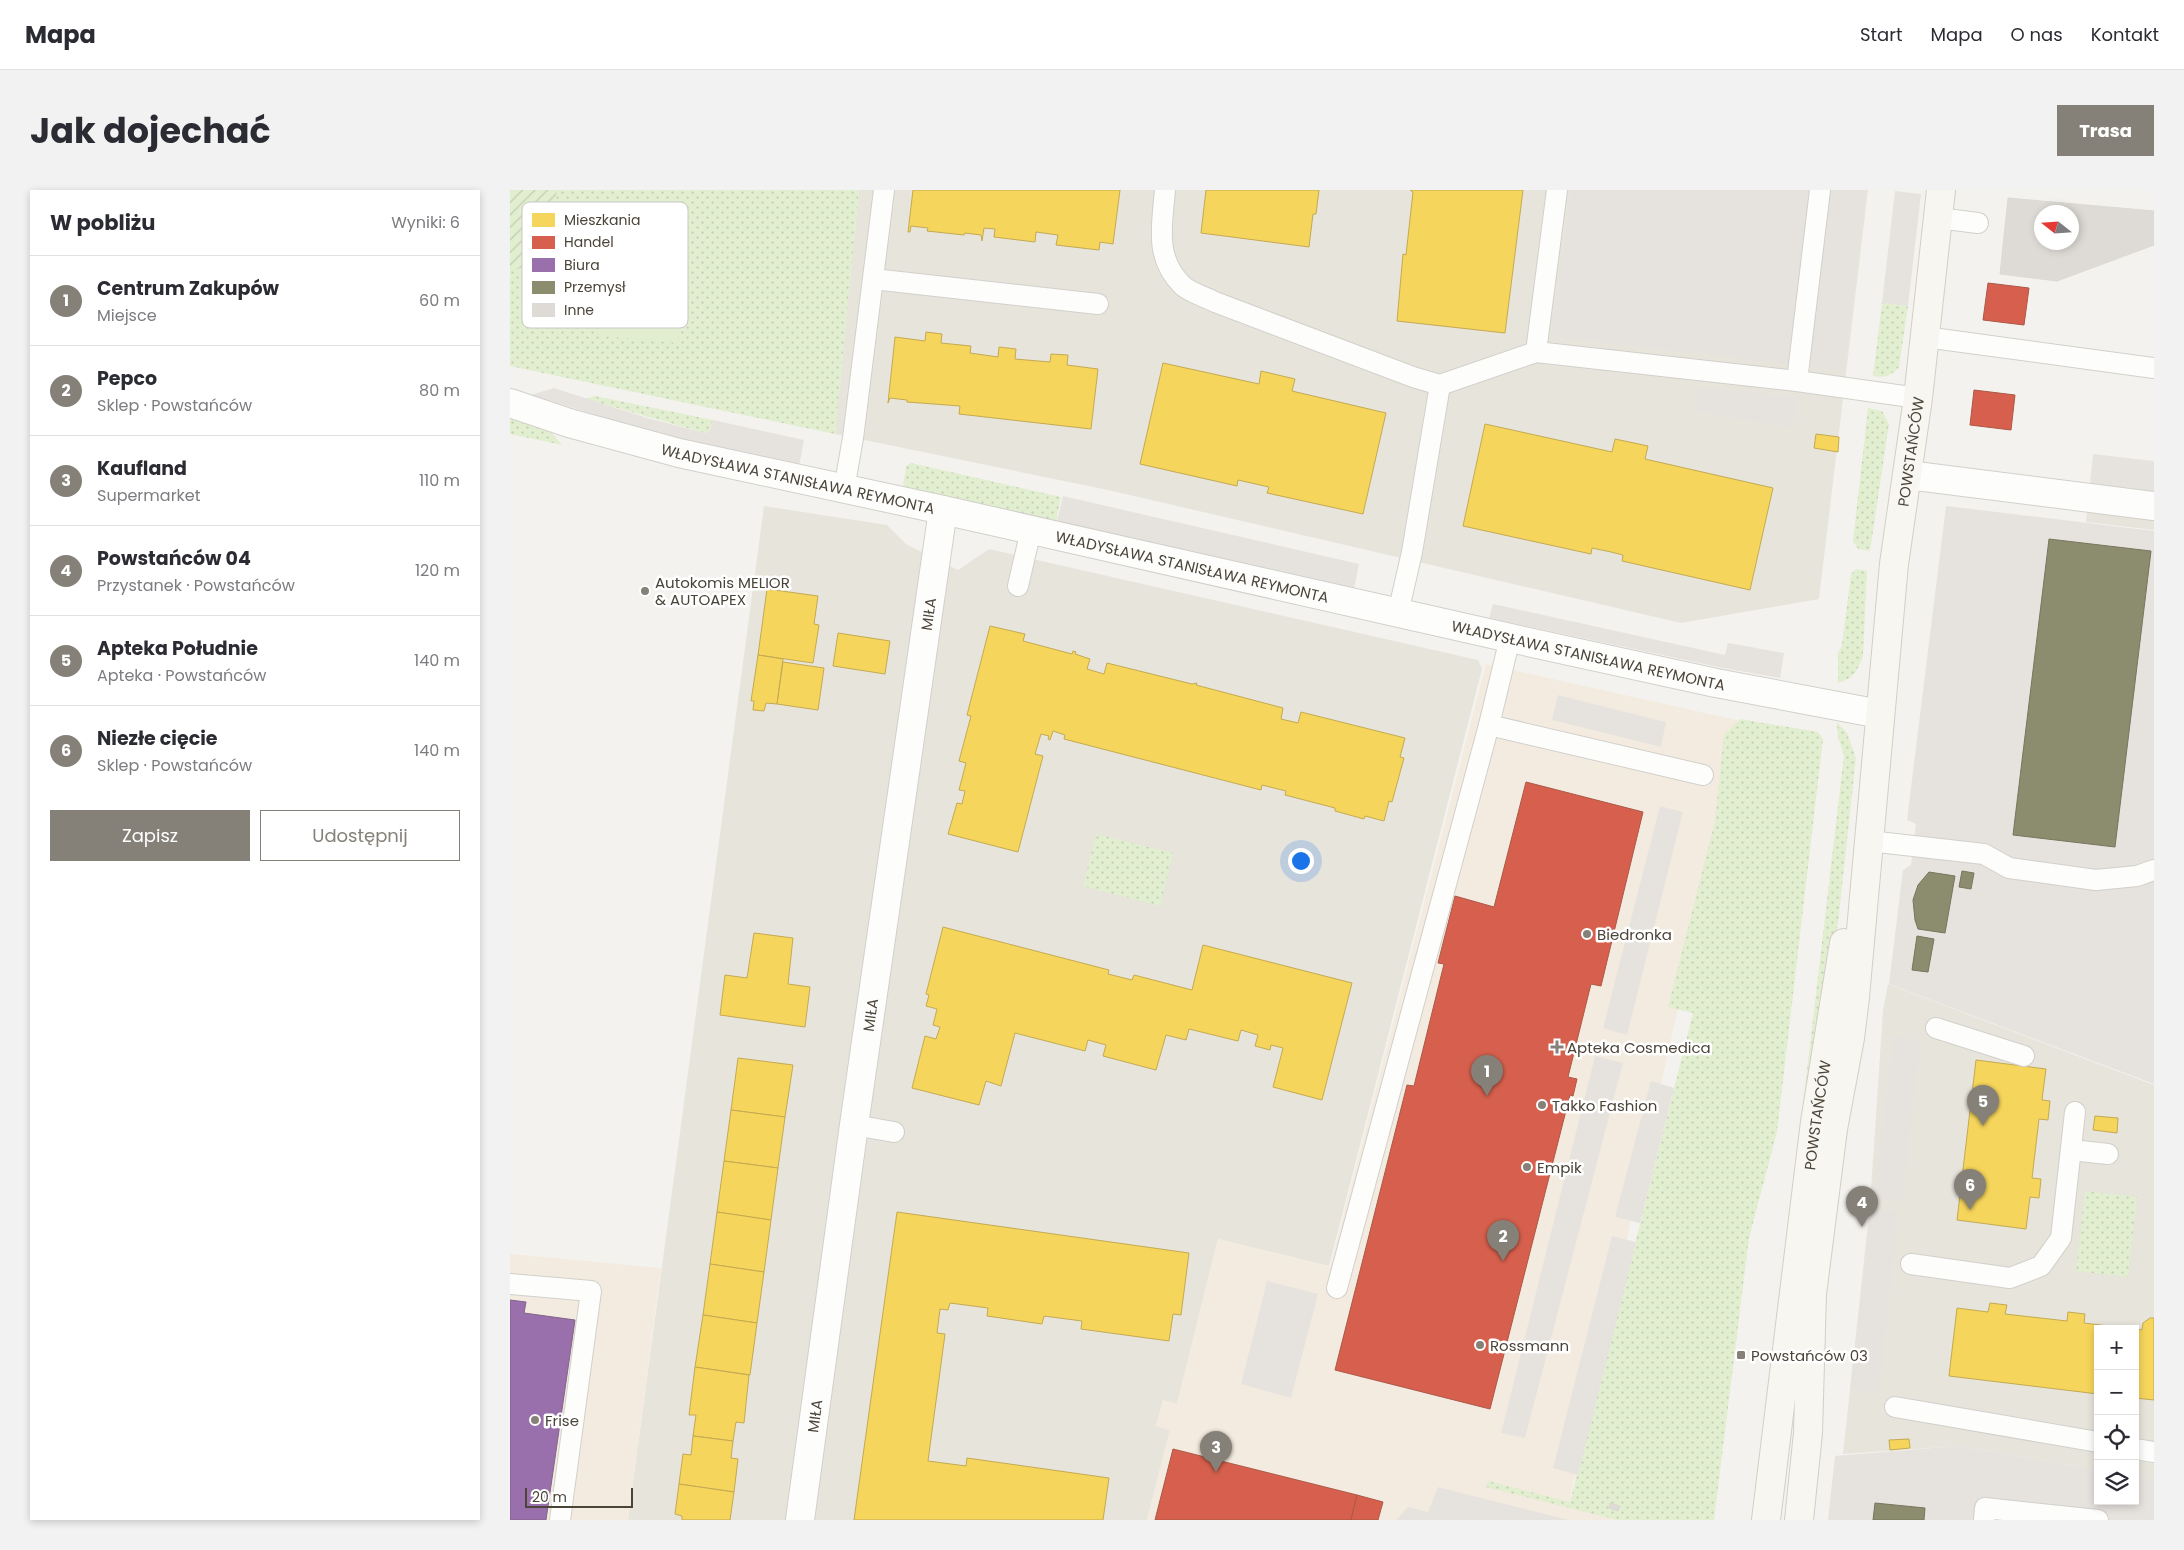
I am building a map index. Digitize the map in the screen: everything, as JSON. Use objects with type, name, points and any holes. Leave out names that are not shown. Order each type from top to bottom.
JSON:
[{"type":"street","name":"POWSTAŃCÓW","points":[[1799,1520],[1808,1433],[1812,1294],[1833,1129],[1850,1038],[1894,564],[1918,398],[1941,190]]},
{"type":"street","name":"WŁADYSŁAWA STANISŁAWA REYMONTA","points":[[510,403],[569,423],[679,453],[943,510],[1716,683],[1880,714]]},
{"type":"street","points":[[1908,475],[2154,506]]},
{"type":"street","name":"MIŁA","points":[[800,1520],[854,1125],[943,510]]},
{"type":"street","name":"POWSTAŃCÓW","points":[[1766,1520],[1815,1122],[1880,714]]},
{"type":"lane","points":[[844,489],[884,190]]},
{"type":"lane","points":[[1165,190],[1160,240],[1168,268],[1185,287],[1243,312],[1413,377],[1440,385],[1536,352],[1797,381],[1918,398]]},
{"type":"lane","points":[[1536,352],[1557,190]]},
{"type":"lane","points":[[1797,381],[1820,190]]},
{"type":"lane","points":[[1938,218],[1978,223]]},
{"type":"lane","points":[[873,279],[1098,304]]},
{"type":"lane","points":[[1925,337],[2154,368]]},
{"type":"lane","points":[[1398,613],[1412,552],[1440,385]]},
{"type":"lane","points":[[1018,586],[1031,530]]},
{"type":"lane","points":[[1337,1288],[1510,638]]},
{"type":"lane","points":[[1488,724],[1703,775]]},
{"type":"lane","points":[[1869,841],[1984,854],[2009,868],[2096,880],[2136,876],[2154,870]]},
{"type":"lane","points":[[1936,1028],[2024,1056]]},
{"type":"lane","points":[[1911,1264],[2010,1278],[2041,1266],[2061,1238],[2075,1112]]},
{"type":"lane","points":[[854,1125],[894,1132]]},
{"type":"lane","points":[[2071,1150],[2108,1154]]},
{"type":"lane","points":[[510,1284],[591,1291],[560,1520]]},
{"type":"lane","points":[[1895,1407],[2094,1441]]},
{"type":"lane","points":[[2139,1450],[2154,1452]]},
{"type":"lane","points":[[1984,1520],[1985,1508],[2098,1520]]},
{"type":"shaded area","points":[[859,190],[1868,190],[1819,599],[1681,623],[1108,490],[835,434]]},
{"type":"shaded area","points":[[1571,190],[1866,190],[1844,371],[1552,336]]},
{"type":"shaded area","points":[[1895,191],[1921,194],[1908,306],[1882,303]]},
{"type":"shaded area","points":[[1698,387],[1797,397],[1793,428],[1695,411]]},
{"type":"shaded area","points":[[554,388],[647,418],[705,433],[710,431],[713,420],[804,440],[799,466],[674,439],[531,395]]},
{"type":"shaded area","points":[[2093,454],[2154,461],[2154,530],[2086,522]]},
{"type":"shaded area","points":[[2094,455],[2154,462],[2154,490],[2091,483]]},
{"type":"shaded area","points":[[1063,496],[1359,564],[1354,589],[1057,521]]},
{"type":"shaded area","points":[[764,506],[887,525],[906,544],[958,570],[989,549],[1478,660],[1482,669],[1329,1266],[1218,1239],[1177,1404],[1163,1400],[1156,1426],[1170,1430],[1147,1520],[628,1520]]},
{"type":"shaded area","points":[[1946,506],[2154,531],[2154,1084],[1889,984],[1903,870],[1911,865],[1916,824],[1907,820]]},
{"type":"shaded area","points":[[1493,604],[1725,655],[1728,643],[1784,653],[1780,678],[1723,668],[1489,618]]},
{"type":"shaded area","points":[[1486,664],[1741,721],[1569,1503],[1633,1520],[1147,1520],[1170,1430],[1156,1426],[1163,1400],[1177,1404],[1218,1239],[1330,1267]]},
{"type":"shaded area","points":[[1558,695],[1666,722],[1661,747],[1552,720]]},
{"type":"shaded area","points":[[1660,806],[1683,812],[1627,1035],[1603,1028]]},
{"type":"shaded area","points":[[1888,984],[2154,1085],[2154,1480],[2139,1478],[2139,1325],[2094,1325],[2094,1469],[1958,1446],[1843,1454],[1870,1205],[1883,1010]]},
{"type":"shaded area","points":[[1894,1036],[1921,1040],[1902,1201],[1873,1198]]},
{"type":"shaded area","points":[[1595,1056],[1623,1063],[1525,1438],[1501,1433]]},
{"type":"shaded area","points":[[1651,1081],[1674,1088],[1640,1223],[1615,1217]]},
{"type":"shaded area","points":[[1871,1208],[1899,1211],[1879,1393],[1850,1389]]},
{"type":"shaded area","points":[[1612,1236],[1636,1242],[1578,1475],[1553,1468]]},
{"type":"shaded area","points":[[510,1254],[661,1268],[628,1520],[510,1520]]},
{"type":"shaded area","points":[[1267,1281],[1318,1294],[1291,1398],[1241,1384]]},
{"type":"shaded area","points":[[1958,1446],[2094,1469],[2094,1505],[2139,1505],[2139,1478],[2154,1480],[2154,1520],[1828,1520],[1835,1456]]},
{"type":"shaded area","points":[[1438,1487],[1569,1520],[1396,1520],[1408,1507],[1428,1512]]},
{"type":"green space","points":[[510,190],[859,190],[835,434],[510,366]]},
{"type":"green space","points":[[510,190],[557,190],[555,202],[522,202],[522,269],[510,267]]},
{"type":"green space","points":[[1882,303],[1908,306],[1899,367],[1888,376],[1877,377],[1873,376]]},
{"type":"green space","points":[[602,328],[679,328],[678,343],[601,336]]},
{"type":"green space","points":[[595,396],[713,420],[710,431],[705,433],[586,399]]},
{"type":"green space","points":[[1868,408],[1882,411],[1889,424],[1870,551],[1858,549],[1853,541]]},
{"type":"green space","points":[[510,416],[550,431],[562,445],[510,434]]},
{"type":"green space","points":[[911,463],[1061,497],[1056,521],[903,487],[906,466]]},
{"type":"green space","points":[[1856,569],[1867,571],[1863,656],[1854,674],[1838,683],[1838,653],[1842,645],[1851,574]]},
{"type":"green space","points":[[1740,719],[1818,732],[1823,739],[1777,1132],[1749,1238],[1714,1520],[1618,1520],[1486,1487],[1488,1481],[1570,1502],[1693,1013],[1668,1007],[1715,821],[1724,735]]},
{"type":"green space","points":[[1837,722],[1847,733],[1856,758],[1838,923],[1801,1122],[1844,755],[1838,737]]},
{"type":"green space","points":[[1096,834],[1173,853],[1160,906],[1083,886]]},
{"type":"green space","points":[[2085,1191],[2137,1197],[2128,1277],[2076,1271]]},
{"type":"building: Mieszkania","points":[[913,190],[1120,190],[1113,244],[1100,242],[1099,250],[1056,245],[1058,235],[1036,232],[1035,242],[994,237],[995,229],[984,228],[982,241],[981,235],[927,231],[928,228],[911,226],[910,232],[908,232]]},
{"type":"building: Mieszkania","points":[[1206,190],[1319,190],[1316,214],[1313,214],[1309,247],[1201,233]]},
{"type":"building: Mieszkania","points":[[1410,190],[1523,190],[1505,333],[1397,321],[1403,254],[1406,255],[1413,192]]},
{"type":"building: Mieszkania","points":[[926,332],[942,334],[941,343],[971,346],[970,353],[998,357],[999,347],[1016,349],[1015,359],[1050,362],[1051,354],[1068,355],[1067,365],[1098,369],[1091,429],[959,414],[960,406],[907,402],[907,400],[890,398],[888,403],[895,337],[925,341]]},
{"type":"building: Mieszkania","points":[[1163,363],[1259,384],[1261,371],[1295,379],[1292,391],[1386,413],[1363,514],[1267,493],[1269,487],[1238,480],[1237,486],[1140,464]]},
{"type":"building: Mieszkania","points":[[1485,424],[1612,452],[1615,439],[1648,446],[1645,459],[1773,488],[1750,590],[1622,561],[1623,555],[1611,552],[1592,548],[1591,554],[1463,526]]},
{"type":"building: Mieszkania","points":[[1816,434],[1839,437],[1838,452],[1814,448]]},
{"type":"building: Mieszkania","points":[[767,589],[818,596],[814,624],[819,625],[813,663],[758,655]]},
{"type":"building: Mieszkania","points":[[990,626],[1025,634],[1023,641],[1072,654],[1073,651],[1076,652],[1075,654],[1090,659],[1087,669],[1104,674],[1107,663],[1192,684],[1197,683],[1196,685],[1283,708],[1281,719],[1298,723],[1301,712],[1405,738],[1400,757],[1404,758],[1392,802],[1389,801],[1384,821],[1365,816],[1364,819],[1335,811],[1335,808],[1285,795],[1286,791],[1262,785],[1261,790],[1064,739],[1065,735],[1053,731],[1050,740],[1048,739],[1049,736],[1041,734],[1035,754],[1043,756],[1018,852],[948,834],[957,803],[962,804],[965,791],[959,790],[966,763],[959,761],[971,716],[967,715]]},
{"type":"building: Mieszkania","points":[[838,633],[890,641],[885,674],[833,666]]},
{"type":"building: Mieszkania","points":[[758,655],[783,659],[777,704],[766,703],[764,711],[753,710],[754,701],[751,701]]},
{"type":"building: Mieszkania","points":[[783,662],[824,668],[818,710],[777,704]]},
{"type":"building: Mieszkania","points":[[943,927],[1109,970],[1108,974],[1132,980],[1134,975],[1192,990],[1203,945],[1352,983],[1322,1100],[1273,1087],[1283,1048],[1271,1045],[1270,1050],[1255,1046],[1258,1035],[1241,1030],[1238,1041],[1189,1029],[1186,1040],[1166,1035],[1156,1070],[1103,1056],[1106,1045],[1088,1040],[1085,1051],[1015,1033],[1001,1086],[986,1081],[979,1105],[912,1088],[925,1036],[936,1039],[940,1027],[933,1025],[937,1009],[926,1006],[929,995],[926,994]]},
{"type":"building: Mieszkania","points":[[754,933],[793,938],[788,984],[810,987],[805,1027],[720,1015],[725,975],[747,978]]},
{"type":"building: Mieszkania","points":[[738,1058],[793,1065],[785,1117],[731,1110]]},
{"type":"building: Mieszkania","points":[[1976,1060],[2046,1069],[2042,1100],[2050,1101],[2048,1120],[2039,1119],[2032,1178],[2041,1179],[2039,1198],[2030,1197],[2026,1229],[1957,1220]]},
{"type":"building: Mieszkania","points":[[731,1110],[785,1117],[778,1168],[724,1161]]},
{"type":"building: Mieszkania","points":[[2095,1116],[2118,1118],[2117,1133],[2093,1130]]},
{"type":"building: Mieszkania","points":[[724,1161],[778,1168],[771,1220],[717,1212]]},
{"type":"building: Mieszkania","points":[[717,1212],[771,1220],[764,1272],[710,1264]]},
{"type":"building: Mieszkania","points":[[897,1212],[1189,1253],[1181,1315],[1173,1314],[1169,1341],[1081,1329],[1082,1321],[1044,1316],[1042,1324],[987,1316],[988,1308],[950,1303],[948,1310],[940,1309],[937,1333],[945,1334],[928,1461],[966,1466],[967,1458],[1109,1478],[1103,1520],[854,1520]]},
{"type":"building: Mieszkania","points":[[710,1264],[764,1272],[757,1323],[703,1315]]},
{"type":"building: Mieszkania","points":[[1990,1303],[2007,1305],[2005,1314],[2067,1321],[2068,1312],[2085,1314],[2084,1323],[2100,1325],[2094,1325],[2094,1394],[1949,1376],[1957,1308],[1988,1312]]},
{"type":"building: Mieszkania","points":[[703,1315],[757,1323],[750,1375],[695,1367]]},
{"type":"building: Mieszkania","points":[[2150,1318],[2154,1318],[2154,1400],[2139,1398],[2139,1330],[2142,1330],[2143,1323]]},
{"type":"building: Mieszkania","points":[[695,1367],[749,1375],[744,1423],[736,1422],[733,1441],[693,1436],[696,1415],[689,1415]]},
{"type":"building: Mieszkania","points":[[693,1436],[733,1441],[731,1458],[738,1459],[734,1492],[679,1484],[683,1454],[691,1455]]},
{"type":"building: Mieszkania","points":[[1909,1439],[1910,1448],[1890,1450],[1889,1440]]},
{"type":"building: Mieszkania","points":[[679,1484],[734,1492],[730,1520],[682,1520],[682,1516],[675,1514]]},
{"type":"building: Handel","points":[[1988,283],[2029,288],[2024,325],[1983,320]]},
{"type":"building: Handel","points":[[1974,390],[2015,395],[2011,430],[1970,425]]},
{"type":"building: Handel","points":[[1526,782],[1643,812],[1601,986],[1591,984],[1568,1077],[1577,1079],[1573,1096],[1570,1095],[1490,1409],[1335,1370],[1407,1085],[1414,1086],[1444,964],[1438,963],[1455,896],[1494,907]]},
{"type":"building: Handel","points":[[1173,1449],[1357,1495],[1351,1520],[1155,1520]]},
{"type":"building: Handel","points":[[1357,1495],[1383,1502],[1378,1520],[1351,1520]]},
{"type":"building: Biura","name":"Frise","points":[[510,1300],[526,1302],[524,1313],[575,1320],[546,1520],[510,1520]]},
{"type":"building: Przemysł","points":[[2049,539],[2151,551],[2115,847],[2013,835]]},
{"type":"building: Przemysł","points":[[1962,871],[1974,873],[1971,889],[1959,887]]},
{"type":"building: Przemysł","points":[[1929,872],[1955,876],[1945,933],[1918,929],[1915,920],[1913,900],[1918,885]]},
{"type":"building: Przemysł","points":[[1917,936],[1934,939],[1928,972],[1912,970]]},
{"type":"building: Przemysł","points":[[1875,1503],[1925,1508],[1924,1520],[1873,1520]]},
{"type":"building: Inne","points":[[2008,198],[2154,211],[2154,245],[2057,281],[2000,274]]},
{"type":"building: Inne","points":[[1610,1503],[1620,1506],[1618,1511],[1609,1508]]},
{"type":"place","name":"Autokomis MELIOR & AUTOAPEX","points":[[645,591]]},
{"type":"place","name":"Biedronka","points":[[1587,934]]},
{"type":"place","name":"Apteka Cosmedica","points":[[1557,1047]]},
{"type":"place","name":"Centrum Zakupów","points":[[1487,1096]]},
{"type":"place","name":"Takko Fashion","points":[[1542,1105]]},
{"type":"place","name":"Apteka Południe","points":[[1983,1126]]},
{"type":"place","name":"Empik","points":[[1527,1167]]},
{"type":"place","name":"Niezłe cięcie","points":[[1970,1210]]},
{"type":"place","name":"Powstańców 04","points":[[1862,1227]]},
{"type":"place","name":"Pepco","points":[[1503,1261]]},
{"type":"place","name":"Rossmann","points":[[1480,1345]]},
{"type":"place","name":"Powstańców 03","points":[[1741,1355]]},
{"type":"place","name":"Frise","points":[[535,1420]]},
{"type":"place","name":"Kaufland","points":[[1216,1472]]}]
